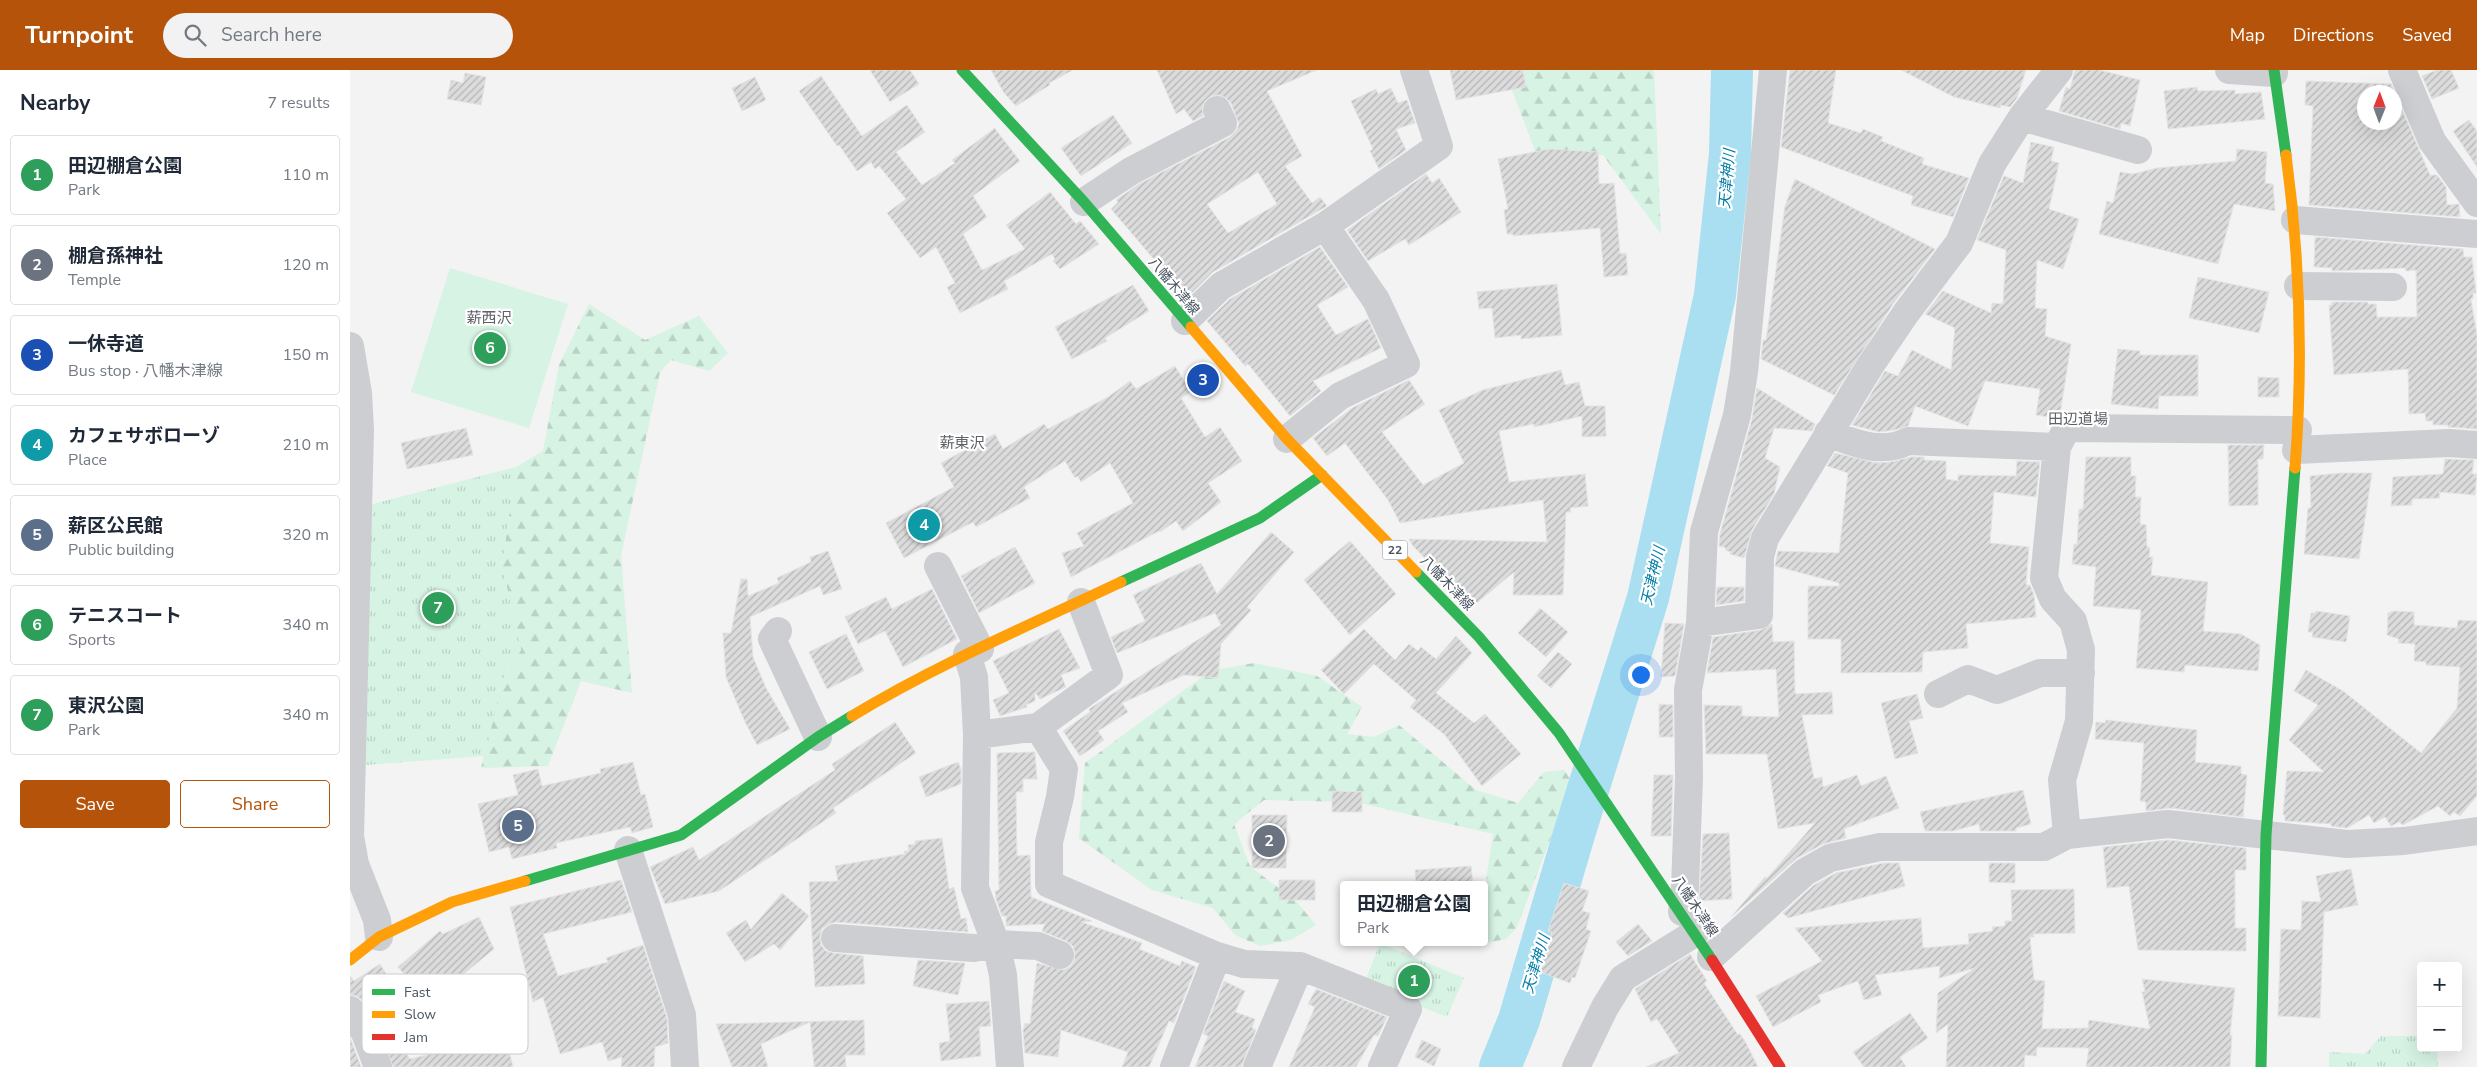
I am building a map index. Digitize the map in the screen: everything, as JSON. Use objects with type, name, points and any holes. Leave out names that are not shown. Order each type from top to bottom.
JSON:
[{"type":"street","name":"八幡木津線","points":[[962,70],[1084,202],[1287,439],[1479,637],[1559,733],[1689,922],[1780,1067]]},
{"type":"street","points":[[1185,321],[1221,286],[1325,226],[1439,146],[1414,70]]},
{"type":"street","points":[[1576,1067],[1605,1007],[1623,978],[1689,922],[1688,690],[1700,622],[1704,532],[1737,415],[1744,372],[1773,70]]},
{"type":"street","points":[[1700,622],[1759,615],[1760,557],[1764,538],[1870,366],[1906,313],[1960,243],[1992,164],[2022,117],[2059,70]]},
{"type":"street","points":[[2229,70],[2274,72],[2295,220],[2298,286],[2297,440],[2266,835],[2261,1067]]},
{"type":"street","points":[[2402,70],[2432,141],[2477,204]]},
{"type":"street","points":[[1084,202],[1131,171],[1223,124],[1217,110]]},
{"type":"street","points":[[2022,117],[2138,150]]},
{"type":"street","points":[[2295,220],[2477,234]]},
{"type":"street","points":[[1287,439],[1340,396],[1406,364],[1376,300],[1325,226]]},
{"type":"street","points":[[2298,286],[2393,287]]},
{"type":"street","points":[[350,346],[358,393],[360,430],[359,518],[353,541],[350,836],[356,864],[377,920],[379,937]]},
{"type":"street","points":[[2067,835],[2062,780],[2079,721],[2081,650],[2073,621],[2053,599],[2044,578],[2057,447],[2067,428],[2297,440],[2477,445]]},
{"type":"street","points":[[1828,433],[1866,447],[1898,446],[1908,441],[2057,447]]},
{"type":"street","points":[[350,960],[379,937],[452,902],[681,834],[818,737],[890,693],[1260,518],[1322,475]]},
{"type":"street","points":[[938,566],[974,652],[977,735],[975,888],[996,944],[1004,975],[1010,1067]]},
{"type":"street","points":[[977,735],[1038,728],[1109,675],[1081,602]]},
{"type":"street","points":[[778,631],[772,639],[818,737]]},
{"type":"street","points":[[1938,694],[1968,679],[1997,690],[2040,674],[2080,673]]},
{"type":"street","points":[[1038,728],[1064,769],[1049,842],[1049,884],[1217,956],[1244,964],[1300,966],[1408,1009],[1382,1067]]},
{"type":"street","points":[[1711,957],[1805,872],[1830,858],[1880,847],[2044,847],[2067,835],[2168,824],[2347,844],[2404,841],[2477,831]]},
{"type":"street","points":[[628,850],[682,1016],[685,1067]]},
{"type":"street","points":[[835,938],[974,948],[996,944],[1038,946],[1060,955]]},
{"type":"street","points":[[1174,1067],[1217,956]]},
{"type":"street","points":[[1256,1067],[1300,966]]},
{"type":"street","points":[[350,1010],[362,1028]]},
{"type":"street","points":[[373,1054],[378,1067]]},
{"type":"green space","points":[[1504,70],[1654,70],[1661,234],[1603,155],[1536,153]]},
{"type":"green space","points":[[450,268],[568,304],[529,428],[411,392]]},
{"type":"green space","points":[[589,304],[645,340],[699,316],[728,353],[709,371],[671,360],[660,372],[621,556],[632,693],[581,681],[548,766],[481,768],[502,680],[521,650],[502,565],[516,467],[543,451],[559,365]]},
{"type":"green space","points":[[516,467],[502,565],[521,650],[502,680],[485,756],[365,765],[365,506]]},
{"type":"green space","points":[[1254,663],[1317,676],[1362,707],[1347,734],[1374,737],[1399,725],[1476,790],[1518,803],[1544,772],[1564,770],[1572,782],[1517,927],[1506,939],[1488,943],[1488,881],[1486,881],[1493,834],[1355,802],[1264,800],[1234,824],[1252,868],[1296,901],[1316,925],[1291,940],[1260,946],[1235,935],[1213,908],[1152,890],[1079,838],[1085,763],[1210,671]]},
{"type":"green space","points":[[1379,946],[1387,946],[1464,978],[1447,1017],[1364,984]]},
{"type":"green space","points":[[2381,1036],[2417,1036],[2417,1052],[2437,1052],[2438,1067],[2329,1067],[2329,1052],[2365,1054]]},
{"type":"building","points":[[870,70],[910,70],[919,84],[890,102]]},
{"type":"building","points":[[991,70],[1073,70],[1049,83],[1050,85],[1016,106],[1004,93]]},
{"type":"building","points":[[1157,70],[1317,70],[1267,91],[1302,156],[1285,166],[1312,203],[1320,197],[1327,206],[1213,272],[1187,298],[1111,209],[1118,202],[1116,200],[1139,184],[1230,137],[1236,131],[1239,124],[1231,103],[1219,95],[1211,96],[1205,101],[1202,108],[1203,116],[1193,121],[1184,109],[1176,114]],"holes":[[[1258,172],[1277,204],[1228,233],[1207,204]]]},
{"type":"building","points":[[1450,70],[1523,70],[1526,87],[1456,100]]},
{"type":"building","points":[[1790,70],[1836,70],[1828,123],[1861,133],[1863,129],[1883,137],[1881,141],[1924,158],[1922,164],[1969,178],[1953,217],[1911,205],[1913,196],[1781,147]]},
{"type":"building","points":[[1901,70],[2026,70],[2017,98],[2010,107],[2001,105],[2000,108],[1954,97]]},
{"type":"building","points":[[2075,70],[2099,70],[2140,80],[2130,126],[2121,123],[2120,129],[2059,111],[2066,87],[2070,89]]},
{"type":"building","points":[[2437,70],[2451,70],[2459,88],[2432,99],[2422,76]]},
{"type":"building","points":[[465,73],[486,77],[481,105],[447,99],[451,80],[463,83]]},
{"type":"building","points":[[821,76],[862,136],[907,105],[925,132],[896,152],[922,185],[955,163],[952,160],[995,128],[1020,161],[973,196],[987,217],[963,234],[982,270],[1025,249],[1006,225],[1050,192],[1076,224],[1080,221],[1099,244],[1060,269],[1053,261],[1055,259],[1052,254],[1004,281],[1008,289],[960,313],[947,287],[955,283],[936,247],[920,258],[887,213],[906,199],[879,166],[875,169],[871,162],[857,171],[839,145],[837,146],[799,91]]},
{"type":"building","points":[[755,77],[766,100],[742,111],[732,88]]},
{"type":"building","points":[[2306,81],[2391,84],[2357,85],[2357,130],[2402,130],[2402,110],[2430,175],[2437,175],[2446,187],[2447,205],[2459,204],[2460,217],[2309,205],[2313,106],[2305,105]]},
{"type":"building","points":[[2197,87],[2198,91],[2235,90],[2235,94],[2261,92],[2265,119],[2168,129],[2164,91]]},
{"type":"building","points":[[1391,88],[1398,103],[1407,100],[1415,123],[1396,129],[1406,150],[1379,169],[1370,151],[1373,149],[1351,101],[1376,89],[1378,94]]},
{"type":"building","points":[[1113,115],[1132,143],[1081,176],[1061,148]]},
{"type":"building","points":[[2469,120],[2477,131],[2477,167],[2453,131]]},
{"type":"building","points":[[2031,142],[2054,147],[2051,161],[2059,163],[2049,209],[2079,219],[2063,269],[2037,260],[2035,308],[2047,309],[2045,336],[2071,344],[2060,414],[2055,418],[2036,415],[2040,389],[1985,381],[1968,426],[1915,406],[1908,426],[1879,432],[1852,425],[1885,371],[1898,376],[1912,350],[1951,370],[1955,328],[1925,314],[1943,291],[1991,313],[1992,303],[2003,304],[2006,250],[1977,240],[2004,176],[2023,183]]},
{"type":"building","points":[[1549,149],[1598,152],[1599,184],[1614,183],[1620,254],[1626,253],[1628,275],[1604,277],[1600,228],[1513,236],[1513,234],[1507,234],[1504,210],[1508,209],[1498,159]]},
{"type":"building","points":[[2237,149],[2267,152],[2265,183],[2273,184],[2275,211],[2234,204],[2218,264],[2099,234],[2107,201],[2113,203],[2120,172],[2133,174],[2157,168],[2236,161]]},
{"type":"building","points":[[1426,174],[1432,183],[1439,178],[1461,212],[1409,245],[1405,239],[1368,261],[1347,230]]},
{"type":"building","points":[[1795,179],[1935,249],[1893,304],[1834,395],[1761,359],[1763,340],[1766,340],[1785,206]]},
{"type":"building","points":[[2315,237],[2463,249],[2464,257],[2472,257],[2476,293],[2473,293],[2473,299],[2471,299],[2477,335],[2477,429],[2433,425],[2433,421],[2426,421],[2425,413],[2409,414],[2408,369],[2334,375],[2329,305],[2332,305],[2332,302],[2368,302],[2368,304],[2376,304],[2377,317],[2417,317],[2416,270],[2406,271],[2405,268],[2332,271],[2332,268],[2314,267]]},
{"type":"building","points":[[1320,247],[1348,287],[1317,305],[1336,335],[1368,319],[1381,348],[1313,381],[1321,391],[1290,416],[1248,364],[1245,366],[1207,321],[1230,299]]},
{"type":"building","points":[[2198,277],[2269,292],[2259,333],[2189,318]]},
{"type":"building","points":[[1557,284],[1562,335],[1521,339],[1521,335],[1495,338],[1492,308],[1479,309],[1477,292]]},
{"type":"building","points":[[1133,285],[1149,311],[1105,338],[1107,341],[1072,359],[1055,327]]},
{"type":"building","points":[[2118,349],[2140,351],[2140,355],[2198,355],[2198,396],[2159,396],[2158,409],[2111,404]]},
{"type":"building","points":[[1175,366],[1191,392],[1181,398],[1205,437],[1220,427],[1242,461],[1208,483],[1221,502],[1183,531],[1176,521],[1160,532],[1071,577],[1062,553],[1084,546],[1077,533],[1133,503],[1110,463],[1081,482],[1077,476],[1075,478],[1065,461],[1024,487],[1030,498],[976,527],[973,522],[904,558],[886,523],[954,487],[941,463],[995,434],[1003,449],[1044,424],[1048,429],[1108,397],[1130,381],[1136,389]]},
{"type":"building","points":[[1561,370],[1565,385],[1579,382],[1585,406],[1605,406],[1606,436],[1582,437],[1582,416],[1534,427],[1534,424],[1499,431],[1509,482],[1585,474],[1588,506],[1570,508],[1571,512],[1566,512],[1563,595],[1513,595],[1514,572],[1472,607],[1413,546],[1409,539],[1547,542],[1543,500],[1400,523],[1388,500],[1345,443],[1327,456],[1313,438],[1352,408],[1409,380],[1425,404],[1382,432],[1423,485],[1464,463],[1439,410],[1483,390]]},
{"type":"building","points":[[2258,377],[2279,378],[2279,397],[2258,397]]},
{"type":"building","points":[[1757,388],[1815,424],[1812,431],[1774,428],[1765,458],[1780,467],[1774,494],[1752,530],[1744,558],[1730,554],[1731,552],[1725,550],[1726,548],[1719,546],[1720,534],[1752,419]]},
{"type":"building","points":[[466,428],[473,455],[407,469],[401,443]]},
{"type":"building","points":[[2228,445],[2264,445],[2263,459],[2258,459],[2258,505],[2229,506]]},
{"type":"building","points":[[1835,453],[1876,463],[1891,462],[1911,457],[1924,457],[1924,460],[1946,461],[1946,479],[1958,481],[1958,475],[2016,476],[2017,461],[2040,462],[2036,497],[1994,492],[1990,543],[2029,547],[2026,585],[2030,585],[2034,595],[2036,617],[1966,624],[1968,648],[1923,652],[1922,672],[1841,673],[1841,639],[1808,639],[1808,586],[1839,586],[1839,583],[1775,566],[1778,551],[1839,553],[1848,473],[1827,466]]},
{"type":"building","points":[[2086,457],[2131,457],[2131,476],[2136,476],[2135,497],[2141,497],[2140,524],[2146,525],[2147,547],[2150,548],[2149,557],[2153,557],[2151,575],[2208,582],[2203,631],[2241,634],[2260,645],[2258,671],[2185,665],[2184,672],[2136,668],[2141,610],[2093,606],[2096,567],[2072,564],[2074,544],[2077,545],[2079,509],[2083,509]]},
{"type":"building","points":[[2445,459],[2474,460],[2472,474],[2477,474],[2475,495],[2439,492],[2440,498],[2412,499],[2412,505],[2391,506],[2393,477],[2443,474]]},
{"type":"building","points":[[2372,473],[2359,559],[2304,554],[2308,508],[2311,508],[2310,476]]},
{"type":"building","points":[[1271,532],[1294,552],[1247,607],[1251,610],[1221,644],[1218,678],[1184,675],[1122,703],[1128,712],[1098,731],[1104,740],[1080,756],[1063,731],[1090,712],[1089,709],[1221,625],[1215,613],[1117,653],[1111,637],[1145,621],[1133,595],[1201,563],[1217,594]]},
{"type":"building","points":[[1350,541],[1396,594],[1350,635],[1304,580]]},
{"type":"building","points":[[1015,547],[1035,583],[979,613],[961,576]]},
{"type":"building","points":[[828,551],[842,589],[823,595],[820,586],[750,617],[753,657],[766,688],[790,729],[757,745],[726,677],[723,633],[731,633],[741,579],[747,579],[748,596],[779,583],[777,578],[811,562],[810,557]]},
{"type":"building","points":[[1717,587],[1744,587],[1744,601],[1716,605]]},
{"type":"building","points":[[932,589],[957,639],[903,667],[885,631],[858,644],[845,617],[886,597],[892,609]]},
{"type":"building","points":[[1540,608],[1568,632],[1546,657],[1518,633]]},
{"type":"building","points":[[2316,611],[2350,616],[2346,642],[2312,637],[2313,632],[2308,632],[2311,613]]},
{"type":"building","points":[[2394,611],[2414,612],[2414,625],[2457,628],[2458,620],[2477,621],[2477,796],[2460,816],[2454,812],[2450,816],[2438,806],[2403,825],[2399,822],[2391,826],[2385,817],[2374,823],[2369,815],[2347,828],[2331,826],[2331,824],[2285,821],[2285,815],[2283,815],[2287,771],[2324,772],[2289,740],[2318,705],[2294,691],[2306,670],[2343,691],[2421,753],[2457,708],[2460,667],[2426,665],[2426,662],[2414,661],[2415,644],[2398,643],[2399,639],[2387,635],[2388,613]]},
{"type":"building","points":[[1665,623],[1684,624],[1675,676],[1661,677]]},
{"type":"building","points":[[1772,624],[1773,642],[1794,641],[1795,694],[1832,692],[1833,714],[1802,715],[1814,779],[1822,777],[1823,787],[1857,775],[1861,786],[1886,776],[1899,808],[1844,829],[1846,838],[1823,844],[1797,858],[1731,917],[1815,823],[1778,829],[1767,754],[1706,754],[1704,705],[1742,706],[1742,716],[1779,717],[1776,669],[1707,673],[1713,637],[1761,630]]},
{"type":"building","points":[[1059,629],[1080,668],[1061,675],[1066,687],[1040,699],[1035,692],[1035,701],[1026,705],[1027,707],[1000,716],[993,700],[1009,693],[993,661]]},
{"type":"building","points":[[1364,629],[1395,660],[1409,644],[1418,651],[1421,647],[1436,659],[1456,636],[1472,653],[1436,693],[1474,723],[1485,714],[1521,754],[1482,786],[1445,735],[1410,707],[1416,700],[1374,664],[1344,694],[1321,670]]},
{"type":"building","points":[[846,634],[864,671],[827,689],[809,652]]},
{"type":"building","points":[[1558,652],[1572,664],[1551,688],[1537,676]]},
{"type":"building","points":[[1917,694],[1923,718],[1909,721],[1918,753],[1895,759],[1881,703]]},
{"type":"building","points":[[1659,704],[1673,705],[1673,737],[1659,737]]},
{"type":"building","points":[[2106,720],[2197,730],[2195,762],[2241,766],[2241,774],[2247,775],[2243,817],[2170,808],[2146,811],[2146,802],[2140,801],[2144,743],[2095,739],[2096,722],[2105,723]]},
{"type":"building","points":[[895,722],[916,753],[833,808],[836,813],[719,891],[665,904],[650,867],[693,847],[699,860],[835,770],[832,764]]},
{"type":"building","points":[[1035,752],[1037,779],[1023,779],[1023,792],[1016,792],[1017,856],[1030,855],[1031,897],[1092,921],[1081,922],[1142,943],[1139,949],[1180,966],[1182,961],[1196,967],[1174,1023],[1169,1021],[1149,1067],[1122,1067],[1128,1052],[1061,1030],[1058,1057],[1025,1053],[1023,1031],[1025,1023],[1030,1024],[1037,963],[1063,970],[1070,967],[1074,961],[1075,953],[1073,946],[1066,941],[1042,931],[1045,924],[1006,926],[1006,916],[1002,916],[996,899],[995,891],[999,890],[997,753]]},
{"type":"building","points":[[633,762],[641,795],[645,794],[653,827],[632,833],[630,827],[556,843],[557,848],[512,859],[509,847],[489,852],[478,804],[518,795],[513,775],[538,769],[542,786],[601,773],[600,769]]},
{"type":"building","points":[[958,762],[961,769],[961,784],[926,797],[919,777]]},
{"type":"building","points":[[1654,775],[1673,775],[1671,836],[1651,836]]},
{"type":"building","points":[[2023,790],[2031,824],[2016,828],[2016,831],[1980,831],[1979,824],[1953,831],[1925,831],[1920,812]]},
{"type":"building","points":[[1332,791],[1362,792],[1362,812],[1332,812]]},
{"type":"building","points":[[1252,815],[1287,815],[1286,868],[1252,868]]},
{"type":"building","points":[[1729,833],[1732,899],[1699,901],[1703,834]]},
{"type":"building","points":[[942,838],[949,889],[954,887],[961,919],[966,918],[968,932],[836,922],[829,924],[822,929],[820,936],[821,945],[826,951],[833,953],[863,956],[865,984],[815,987],[809,882],[838,881],[835,866],[905,854],[904,851],[909,851],[908,845],[915,844],[915,841]]},
{"type":"building","points":[[2168,840],[2246,848],[2246,870],[2235,870],[2235,928],[2246,928],[2246,951],[2138,950],[2129,886],[2107,888],[2103,847]]},
{"type":"building","points":[[1884,863],[1899,863],[1905,886],[1788,918],[1783,913],[1814,885],[1836,873]]},
{"type":"building","points":[[1989,863],[2015,863],[2015,883],[1989,882]]},
{"type":"building","points":[[1471,866],[1473,881],[1416,881],[1415,870]]},
{"type":"building","points":[[2351,869],[2358,905],[2324,912],[2320,1018],[2278,1016],[2281,929],[2301,930],[2302,901],[2321,902],[2316,876]]},
{"type":"building","points":[[621,880],[632,912],[543,934],[558,976],[608,962],[606,958],[643,945],[667,1018],[668,1043],[655,1047],[654,1067],[621,1067],[622,1057],[608,1061],[602,1042],[560,1054],[543,997],[533,1002],[528,974],[526,974],[510,907]]},
{"type":"building","points":[[1279,880],[1315,880],[1315,900],[1279,900]]},
{"type":"building","points":[[1564,883],[1589,891],[1582,911],[1590,913],[1586,929],[1591,931],[1575,978],[1572,977],[1570,983],[1538,971],[1552,932],[1548,931]]},
{"type":"building","points":[[2074,889],[2075,933],[2033,934],[2034,937],[2030,937],[2034,980],[2045,981],[2042,1029],[2088,1028],[2089,1020],[2150,1029],[2142,992],[2145,991],[2142,979],[2235,988],[2230,1035],[2232,1035],[2230,1067],[2086,1067],[2089,1048],[2037,1047],[2036,1056],[2025,1055],[2024,1067],[1946,1067],[1948,1024],[1936,1033],[1938,993],[1975,968],[1939,978],[1940,966],[1875,975],[1882,995],[1864,1000],[1858,981],[1818,995],[1821,1002],[1773,1027],[1756,996],[1822,961],[1795,928],[1921,918],[1923,948],[1969,944],[1968,934],[1993,931],[1992,927],[2005,926],[2005,921],[2012,921],[2011,890]]},
{"type":"building","points":[[782,893],[809,916],[780,950],[774,944],[745,962],[726,933],[746,920],[751,929]]},
{"type":"building","points":[[479,917],[494,949],[464,974],[404,974],[398,967],[440,931],[443,934]]},
{"type":"building","points":[[1638,924],[1652,941],[1628,956],[1616,942]]},
{"type":"building","points":[[1690,954],[1707,981],[1704,983],[1738,1035],[1740,1034],[1746,1043],[1758,1067],[1646,1067],[1679,1053],[1657,1019],[1651,1022],[1635,989]]},
{"type":"building","points":[[918,960],[965,963],[958,995],[913,986]]},
{"type":"building","points":[[380,964],[386,974],[365,974]]},
{"type":"building","points":[[350,976],[354,981],[362,976],[362,1000],[357,996],[350,995]]},
{"type":"building","points":[[1224,981],[1245,991],[1235,1012],[1255,1019],[1252,1028],[1256,1030],[1241,1067],[1195,1067],[1208,1036],[1203,1034]]},
{"type":"building","points":[[1316,989],[1387,1017],[1378,1036],[1374,1035],[1356,1067],[1289,1067],[1315,1007],[1308,1004]]},
{"type":"building","points":[[989,1001],[991,1026],[979,1027],[981,1056],[941,1061],[939,1043],[950,1041],[946,1004]]},
{"type":"building","points":[[1910,1013],[1928,1038],[1900,1057],[1906,1067],[1864,1067],[1853,1052]]},
{"type":"building","points":[[864,1020],[865,1055],[845,1055],[846,1067],[814,1067],[810,1022],[761,1044],[768,1067],[732,1067],[716,1024]]},
{"type":"building","points":[[351,1040],[361,1067],[350,1067]]},
{"type":"building","points":[[1422,1040],[1441,1049],[1434,1066],[1415,1057]]},
{"type":"building","points":[[388,1054],[406,1054],[410,1059],[430,1054],[510,1054],[513,1067],[393,1067]]},
{"type":"waterway","name":"天津神川","points":[[1500,1067],[1519,1020],[1575,831],[1648,598],[1715,295],[1730,154],[1732,70]]},
{"type":"traffic: fast","points":[[962,70],[1084,202],[1191,327]]},
{"type":"traffic: fast","points":[[2274,70],[2286,155]]},
{"type":"traffic: fast","points":[[2261,1067],[2266,835],[2295,468]]},
{"type":"traffic: fast","points":[[1121,582],[1260,518],[1322,475]]},
{"type":"traffic: fast","points":[[1416,572],[1479,637],[1559,733],[1712,960]]},
{"type":"traffic: fast","points":[[525,881],[681,835],[818,737],[852,716]]},
{"type":"traffic: slow","points":[[2286,155],[2291,194],[2299,311],[2299,390],[2295,468]]},
{"type":"traffic: slow","points":[[1191,327],[1287,439],[1416,572]]},
{"type":"traffic: slow","points":[[852,716],[951,662],[1121,582]]},
{"type":"traffic: slow","points":[[350,960],[379,937],[452,902],[525,881]]},
{"type":"traffic: jam","points":[[1712,960],[1780,1067]]},
{"type":"place","name":"テニスコート","points":[[490,348]]},
{"type":"place","name":"一休寺道","points":[[1203,380]]},
{"type":"place","name":"カフェサボローゾ","points":[[924,525]]},
{"type":"place","name":"東沢公園","points":[[438,608]]},
{"type":"place","name":"薪区公民館","points":[[518,826]]},
{"type":"place","name":"棚倉孫神社","points":[[1269,841]]},
{"type":"place","name":"田辺棚倉公園","points":[[1414,981]]},
{"type":"district","name":"薪西沢","points":[[489,318]]},
{"type":"district","name":"田辺道場","points":[[2078,419]]},
{"type":"district","name":"薪東沢","points":[[962,443]]}]
